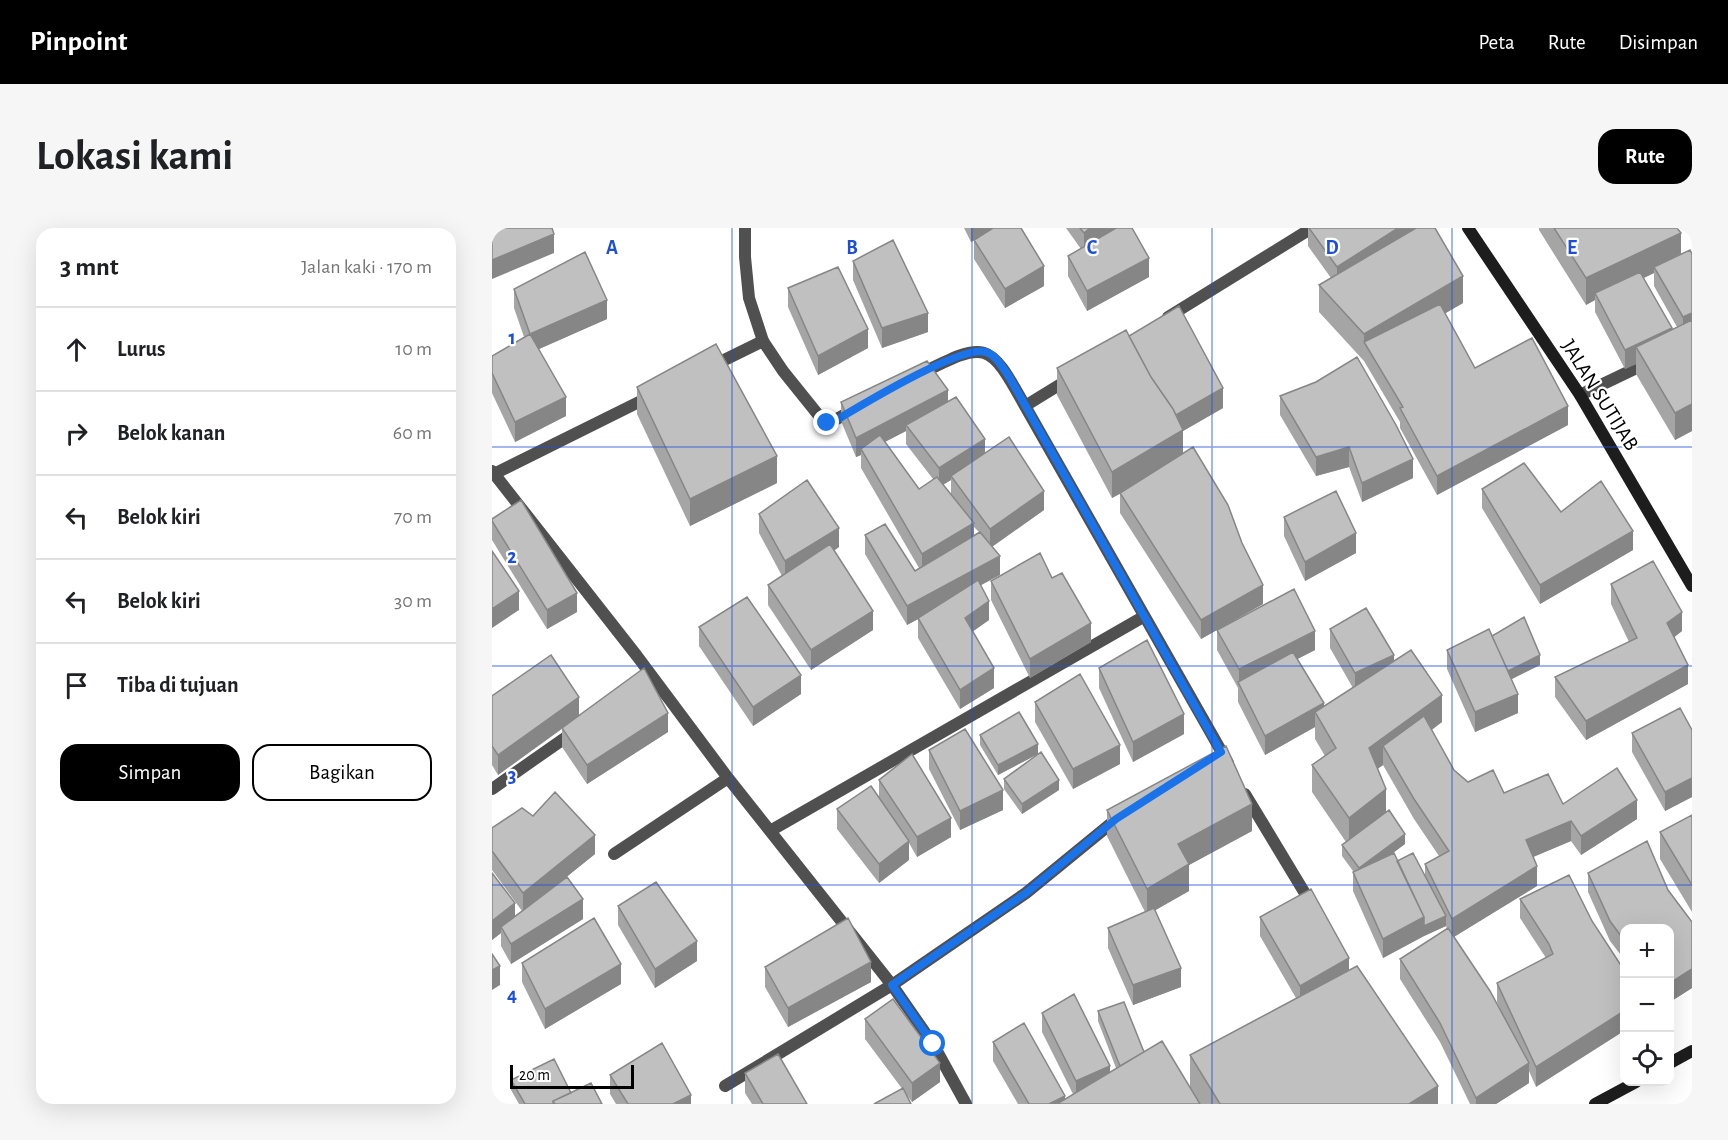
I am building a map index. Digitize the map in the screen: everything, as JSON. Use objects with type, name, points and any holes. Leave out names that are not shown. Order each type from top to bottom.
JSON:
[{"type":"main road","name":"JALAN SUTIJAB","points":[[1467,228],[1580,395],[1692,586]]},
{"type":"main road","points":[[1674,1061],[1692,1051]]},
{"type":"main road","points":[[1595,1104],[1629,1086]]},
{"type":"street","points":[[745,228],[749,298],[763,341],[783,371],[824,422],[833,422],[860,405]]},
{"type":"street","points":[[1154,326],[1312,228]]},
{"type":"street","points":[[699,372],[763,341]]},
{"type":"street","points":[[908,380],[957,357],[974,352],[986,352],[994,357],[1008,375],[1217,755],[1236,777],[1317,913]]},
{"type":"street","points":[[1580,395],[1659,358]]},
{"type":"street","points":[[1025,406],[1084,369]]},
{"type":"street","points":[[667,388],[493,473],[647,679],[892,985],[933,1044],[966,1104]]},
{"type":"street","points":[[770,831],[1143,617]]},
{"type":"street","points":[[492,789],[586,723]]},
{"type":"street","points":[[614,854],[728,778]]},
{"type":"street","points":[[725,1086],[892,985],[1026,893],[1126,813]]},
{"type":"building","points":[[492,228],[552,228],[554,234],[492,260]]},
{"type":"building","points":[[993,228],[1021,228],[1044,266],[1005,289],[974,240]]},
{"type":"building","points":[[1080,228],[1090,228],[1084,233]]},
{"type":"building","points":[[1116,228],[1132,228],[1149,258],[1087,291],[1068,256]]},
{"type":"building","points":[[1309,228],[1398,228],[1337,267]]},
{"type":"building","points":[[1416,228],[1435,228],[1463,276],[1364,334],[1319,285]]},
{"type":"building","points":[[1554,228],[1677,228],[1681,233],[1586,278]]},
{"type":"building","points":[[893,240],[928,313],[882,328],[853,261]]},
{"type":"building","points":[[1690,250],[1692,254],[1692,313],[1683,317],[1654,267]]},
{"type":"building","points":[[585,252],[607,300],[530,334],[514,289]]},
{"type":"building","points":[[838,267],[868,329],[818,356],[788,288]]},
{"type":"building","points":[[1640,272],[1672,328],[1625,350],[1595,293]]},
{"type":"building","points":[[1440,304],[1475,368],[1532,338],[1568,406],[1437,476],[1400,408],[1403,407],[1364,342]]},
{"type":"building","points":[[1179,306],[1223,388],[1176,415],[1151,377],[1129,336]]},
{"type":"building","points":[[1692,320],[1692,404],[1675,413],[1636,347]]},
{"type":"building","points":[[1126,330],[1183,430],[1112,472],[1057,368]]},
{"type":"building","points":[[530,334],[566,397],[515,422],[492,373],[492,356]]},
{"type":"building","points":[[716,344],[777,456],[690,499],[637,387]]},
{"type":"building","points":[[1357,357],[1413,459],[1362,483],[1349,447],[1316,457],[1280,396],[1316,382]]},
{"type":"building","points":[[927,361],[948,390],[856,438],[841,402]]},
{"type":"building","points":[[956,397],[985,439],[939,468],[906,425]]},
{"type":"building","points":[[880,435],[919,489],[937,477],[974,523],[922,554],[861,449]]},
{"type":"building","points":[[1009,437],[1044,491],[990,529],[951,476]]},
{"type":"building","points":[[1193,447],[1228,505],[1242,543],[1263,585],[1201,620],[1120,493]]},
{"type":"building","points":[[1524,463],[1561,512],[1601,481],[1633,531],[1540,585],[1482,489]]},
{"type":"building","points":[[807,480],[839,528],[785,561],[759,514]]},
{"type":"building","points":[[1336,491],[1356,533],[1305,562],[1284,517]]},
{"type":"building","points":[[521,500],[577,593],[547,610],[492,521]]},
{"type":"building","points":[[885,524],[915,571],[980,532],[1000,556],[907,606],[865,535]]},
{"type":"building","points":[[830,544],[873,611],[811,650],[768,585]]},
{"type":"building","points":[[492,551],[519,591],[492,609]]},
{"type":"building","points":[[1040,553],[1052,578],[1062,573],[1091,623],[1030,659],[991,581]]},
{"type":"building","points":[[1653,561],[1682,612],[1667,623],[1688,665],[1586,721],[1555,677],[1637,638],[1611,584]]},
{"type":"building","points":[[978,580],[989,601],[965,618],[994,668],[960,690],[918,618]]},
{"type":"building","points":[[1294,589],[1315,631],[1239,669],[1217,630]]},
{"type":"building","points":[[747,597],[801,675],[753,707],[699,627]]},
{"type":"building","points":[[1366,608],[1394,655],[1355,673],[1330,629]]},
{"type":"building","points":[[1524,617],[1540,655],[1508,671],[1492,636]]},
{"type":"building","points":[[1489,629],[1518,694],[1475,712],[1447,650]]},
{"type":"building","points":[[1147,640],[1184,714],[1133,742],[1099,668]]},
{"type":"building","points":[[1411,650],[1442,695],[1369,748],[1386,789],[1349,818],[1312,765],[1336,748],[1315,712]]},
{"type":"building","points":[[1293,652],[1324,703],[1265,736],[1238,682]]},
{"type":"building","points":[[551,655],[579,697],[498,755],[492,746],[492,696]]},
{"type":"building","points":[[644,668],[668,713],[587,765],[562,728]]},
{"type":"building","points":[[1080,674],[1120,745],[1073,769],[1035,702]]},
{"type":"building","points":[[1680,708],[1692,730],[1692,778],[1665,792],[1632,733]]},
{"type":"building","points":[[1019,712],[1038,744],[998,765],[980,735]]},
{"type":"building","points":[[1424,716],[1454,770],[1468,782],[1493,770],[1504,793],[1548,774],[1563,804],[1617,768],[1637,800],[1581,836],[1571,821],[1526,840],[1537,866],[1452,919],[1425,864],[1449,851],[1414,799],[1383,746]]},
{"type":"building","points":[[965,729],[1003,790],[960,811],[929,750]]},
{"type":"building","points":[[1226,746],[1252,804],[1178,844],[1189,864],[1147,889],[1107,810]]},
{"type":"building","points":[[1041,752],[1059,780],[1022,804],[1004,779]]},
{"type":"building","points":[[912,754],[951,818],[917,837],[879,780]]},
{"type":"building","points":[[871,786],[909,841],[879,864],[837,809]]},
{"type":"building","points":[[555,792],[595,835],[523,893],[492,851],[492,828],[522,808],[533,816]]},
{"type":"building","points":[[1389,810],[1405,834],[1359,868],[1342,845]]},
{"type":"building","points":[[1692,815],[1692,885],[1660,832]]},
{"type":"building","points":[[1647,841],[1668,890],[1692,922],[1692,969],[1674,980],[1674,924],[1620,924],[1620,935],[1610,921],[1588,873]]},
{"type":"building","points":[[1394,853],[1424,917],[1383,939],[1353,872]]},
{"type":"building","points":[[1413,853],[1446,916],[1424,926],[1424,917],[1397,861]]},
{"type":"building","points":[[492,873],[515,903],[492,921]]},
{"type":"building","points":[[1569,875],[1592,921],[1620,964],[1620,1014],[1536,1067],[1497,983],[1553,954],[1520,899]]},
{"type":"building","points":[[567,877],[583,899],[511,944],[501,927]]},
{"type":"building","points":[[656,882],[697,941],[655,969],[618,906]]},
{"type":"building","points":[[1311,889],[1349,958],[1300,986],[1260,917]]},
{"type":"building","points":[[1154,908],[1181,968],[1133,985],[1108,928]]},
{"type":"building","points":[[594,918],[621,964],[545,1009],[522,963]]},
{"type":"building","points":[[848,918],[871,962],[788,1008],[765,967]]},
{"type":"building","points":[[1448,928],[1490,991],[1529,1063],[1476,1098],[1440,1023],[1400,959]]},
{"type":"building","points":[[492,954],[500,966],[492,970]]},
{"type":"building","points":[[1357,966],[1438,1086],[1409,1104],[1220,1104],[1190,1055]]},
{"type":"building","points":[[1074,994],[1110,1066],[1076,1081],[1042,1013]]},
{"type":"building","points":[[893,999],[940,1063],[912,1083],[865,1019]]},
{"type":"building","points":[[1124,1002],[1144,1052],[1120,1066],[1098,1011]]},
{"type":"building","points":[[1024,1023],[1065,1096],[1049,1104],[1029,1104],[993,1042]]},
{"type":"building","points":[[1162,1041],[1200,1104],[1057,1104]]},
{"type":"building","points":[[662,1043],[691,1095],[673,1104],[628,1104],[610,1075]]},
{"type":"building","points":[[778,1054],[807,1104],[763,1104],[745,1073]]},
{"type":"building","points":[[554,1059],[571,1093],[553,1101],[553,1104],[525,1104],[511,1080]]},
{"type":"building","points":[[591,1083],[602,1104],[555,1104],[553,1101]]},
{"type":"building","points":[[903,1088],[911,1104],[874,1104]]},
{"type":"route","points":[[827,423],[833,422],[869,400],[947,361],[980,351],[994,357],[1008,375],[1221,752],[1116,819],[1026,893],[892,985],[933,1044]]}]
